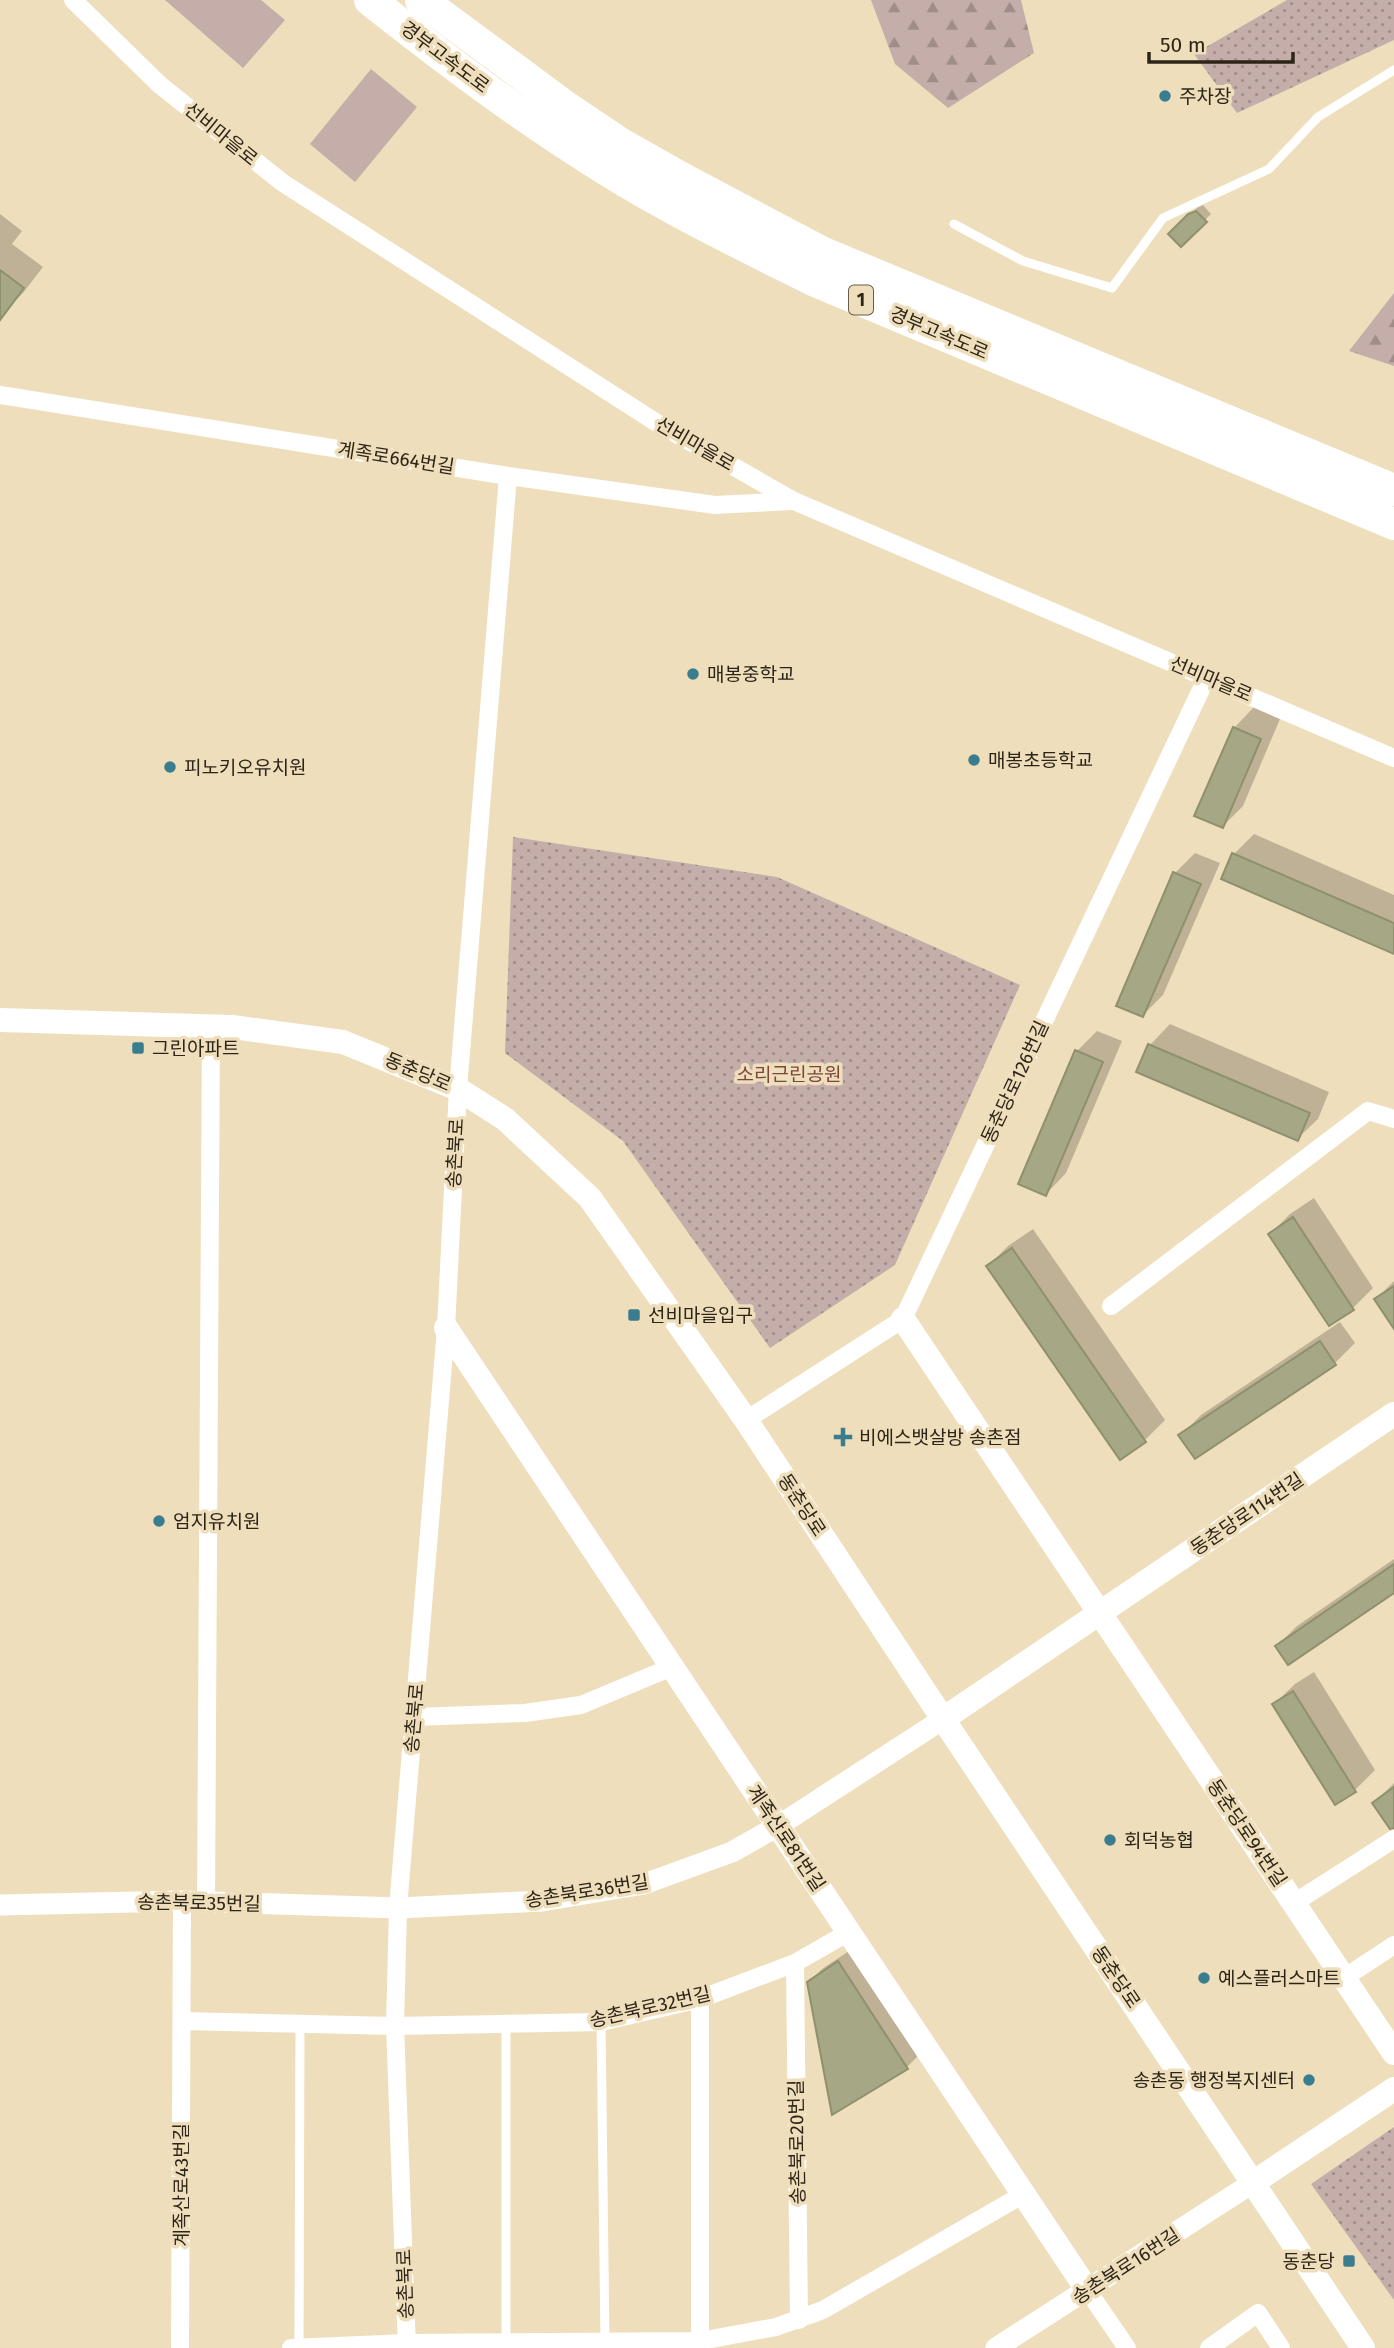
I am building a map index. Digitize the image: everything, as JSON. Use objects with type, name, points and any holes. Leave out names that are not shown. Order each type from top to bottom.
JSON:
[{"type":"highway","name":"경부고속도로","points":[[370,0],[433,50],[554,136],[675,210],[825,285],[1394,524]]},
{"type":"highway","name":"경부고속도로","points":[[421,0],[621,144],[821,252],[1394,490]]},
{"type":"main road","name":"동춘당로","points":[[0,1020],[232,1027],[344,1042],[458,1089],[505,1119],[590,1198],[746,1420],[1363,2348]]},
{"type":"main road","points":[[903,1319],[1101,1614]]},
{"type":"main road","name":"계족산로81번길","points":[[446,1328],[1088,2291]]},
{"type":"main road","name":"동춘당로114번길","points":[[943,1719],[1394,1414]]},
{"type":"main road","name":"동춘당로94번길","points":[[1101,1614],[1394,2053]]},
{"type":"main road","points":[[1254,2182],[1394,2089]]},
{"type":"street","name":"선비마을로","points":[[73,0],[160,85],[283,184],[657,423],[793,501],[1394,758]]},
{"type":"street","name":"계족로664번길","points":[[0,395],[508,476],[715,505],[793,501]]},
{"type":"street","name":"송촌북로","points":[[407,2346],[395,2026],[398,1908],[446,1328],[458,1089],[508,476]]},
{"type":"street","name":"동춘당로126번길","points":[[903,1319],[1207,677]]},
{"type":"street","points":[[206,1902],[211,1026]]},
{"type":"street","points":[[1111,1306],[1368,1111],[1394,1119]]},
{"type":"street","points":[[746,1420],[903,1319]]},
{"type":"street","points":[[414,1717],[524,1713],[581,1705],[672,1667]]},
{"type":"street","name":"송촌북로36번길","points":[[398,1908],[542,1901],[644,1884],[732,1852],[778,1826],[943,1719]]},
{"type":"street","points":[[1294,1903],[1394,1839]]},
{"type":"street","name":"송촌북로35번길","points":[[0,1905],[182,1901],[398,1908]]},
{"type":"street","name":"계족산로43번길","points":[[180,2348],[182,1901]]},
{"type":"street","name":"송촌북로32번길","points":[[395,2026],[601,2022],[700,1999],[795,1963],[849,1932]]},
{"type":"street","points":[[1344,1978],[1394,1945]]},
{"type":"street","name":"송촌북로20번길","points":[[795,1963],[799,2320]]},
{"type":"street","points":[[700,1999],[700,2345]]},
{"type":"street","points":[[181,2021],[395,2026]]},
{"type":"street","name":"송촌북로16번길","points":[[996,2348],[1254,2182]]},
{"type":"street","points":[[291,2348],[605,2342],[700,2345],[799,2320],[823,2310],[1024,2194]]},
{"type":"street","name":"계족산로81번길","points":[[1088,2291],[1127,2348]]},
{"type":"street","points":[[1209,2348],[1258,2313],[1280,2348]]},
{"type":"lane","points":[[954,224],[1024,261],[1112,288],[1163,218],[1269,169],[1318,117],[1394,70]]},
{"type":"lane","points":[[601,2022],[605,2342]]},
{"type":"lane","points":[[299,2348],[300,2024]]},
{"type":"lane","points":[[506,2024],[506,2343]]},
{"type":"green space","points":[[165,0],[261,0],[285,20],[243,68]]},
{"type":"green space","points":[[871,0],[1021,0],[1034,53],[948,108],[895,64]]},
{"type":"green space","points":[[1287,0],[1394,0],[1394,40],[1237,113],[1194,54]]},
{"type":"green space","points":[[371,69],[417,107],[355,182],[310,144]]},
{"type":"green space","points":[[1394,293],[1394,366],[1349,351]]},
{"type":"green space","name":"소리근린공원","points":[[513,837],[777,877],[1020,985],[895,1265],[770,1348],[623,1141],[505,1053]]},
{"type":"green space","points":[[1394,2127],[1394,2300],[1311,2184]]},
{"type":"building","points":[[1196,211],[1207,222],[1181,247],[1168,234],[1188,214]]},
{"type":"building","points":[[0,270],[24,288],[0,320]]},
{"type":"building","points":[[1233,727],[1261,739],[1223,828],[1194,816]]},
{"type":"building","points":[[1232,853],[1394,923],[1394,954],[1221,879]]},
{"type":"building","points":[[1173,872],[1201,884],[1143,1017],[1116,1006]]},
{"type":"building","points":[[1148,1044],[1310,1113],[1298,1141],[1136,1072]]},
{"type":"building","points":[[1075,1050],[1103,1062],[1046,1196],[1018,1184]]},
{"type":"building","points":[[1293,1217],[1354,1310],[1329,1326],[1268,1234]]},
{"type":"building","points":[[1012,1248],[1146,1442],[1120,1460],[986,1266]]},
{"type":"building","points":[[1394,1286],[1394,1329],[1374,1299]]},
{"type":"building","points":[[1320,1341],[1336,1365],[1195,1459],[1178,1435]]},
{"type":"building","points":[[1394,1564],[1394,1593],[1288,1665],[1275,1646]]},
{"type":"building","points":[[1293,1691],[1356,1792],[1335,1805],[1272,1704]]},
{"type":"building","points":[[1394,1787],[1394,1828],[1390,1829],[1372,1803]]},
{"type":"building","points":[[838,1961],[908,2069],[832,2115],[807,1982]]},
{"type":"place","name":"주차장","points":[[1165,96]]},
{"type":"place","name":"매봉중학교","points":[[693,674]]},
{"type":"place","name":"매봉초등학교","points":[[974,760]]},
{"type":"place","name":"피노키오유치원","points":[[170,767]]},
{"type":"place","name":"그린아파트","points":[[138,1048]]},
{"type":"place","name":"선비마을입구","points":[[634,1315]]},
{"type":"place","name":"비에스뱃살방 송촌점","points":[[843,1437]]},
{"type":"place","name":"엄지유치원","points":[[159,1521]]},
{"type":"place","name":"회덕농협","points":[[1110,1840]]},
{"type":"place","name":"예스플러스마트","points":[[1204,1978]]},
{"type":"place","name":"송촌동 행정복지센터","points":[[1309,2080]]},
{"type":"place","name":"동춘당","points":[[1349,2261]]}]
